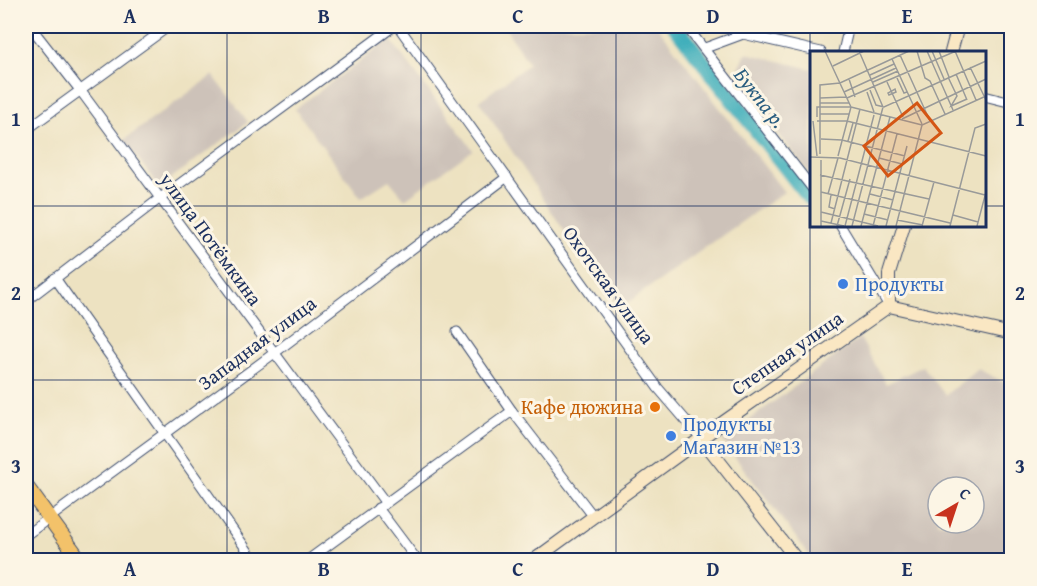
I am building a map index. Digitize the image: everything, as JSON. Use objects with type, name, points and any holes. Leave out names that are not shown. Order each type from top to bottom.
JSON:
[{"type":"main road","points":[[951,51],[958,26]]},
{"type":"main road","points":[[903,226],[889,274],[889,306],[1011,334]]},
{"type":"main road","name":"Степная улица","points":[[534,561],[701,438],[889,306]]},
{"type":"main road","name":"Охотская улица","points":[[701,438],[797,561]]},
{"type":"main road","points":[[26,486],[80,561]]},
{"type":"street","name":"улица Потёмкина","points":[[30,26],[80,90],[273,354],[381,505],[417,561]]},
{"type":"street","points":[[26,130],[169,26]]},
{"type":"street","points":[[26,301],[159,199],[396,26]]},
{"type":"street","name":"Охотская улица","points":[[396,26],[658,388],[701,438]]},
{"type":"street","points":[[686,26],[810,185]]},
{"type":"street","points":[[843,51],[849,26]]},
{"type":"street","points":[[705,48],[744,30],[818,51]]},
{"type":"street","points":[[986,97],[1011,103]]},
{"type":"street","name":"Западная улица","points":[[26,535],[273,354],[507,177]]},
{"type":"street","points":[[841,226],[889,306]]},
{"type":"street","points":[[56,278],[254,561]]},
{"type":"street","points":[[457,332],[512,411],[594,517]]},
{"type":"street","points":[[308,561],[381,505],[512,411]]},
{"type":"shaded area","points":[[504,26],[657,26],[784,192],[620,308],[561,226],[479,101],[529,64]]},
{"type":"shaded area","points":[[390,39],[473,150],[405,199],[389,180],[361,198],[295,109]]},
{"type":"shaded area","points":[[746,53],[810,69],[810,173],[734,78]]},
{"type":"shaded area","points":[[213,75],[248,122],[159,187],[124,140]]},
{"type":"shaded area","points":[[860,338],[886,384],[923,366],[945,395],[978,369],[1011,386],[1011,560],[813,560],[722,440]]},
{"type":"waterway","name":"Букпа р.","points":[[675,26],[809,197]]},
{"type":"place","name":"Продукты","points":[[843,284]]},
{"type":"place","name":"Кафе дюжина","points":[[655,407]]},
{"type":"place","name":"Продукты Магазин №13","points":[[671,436]]}]
